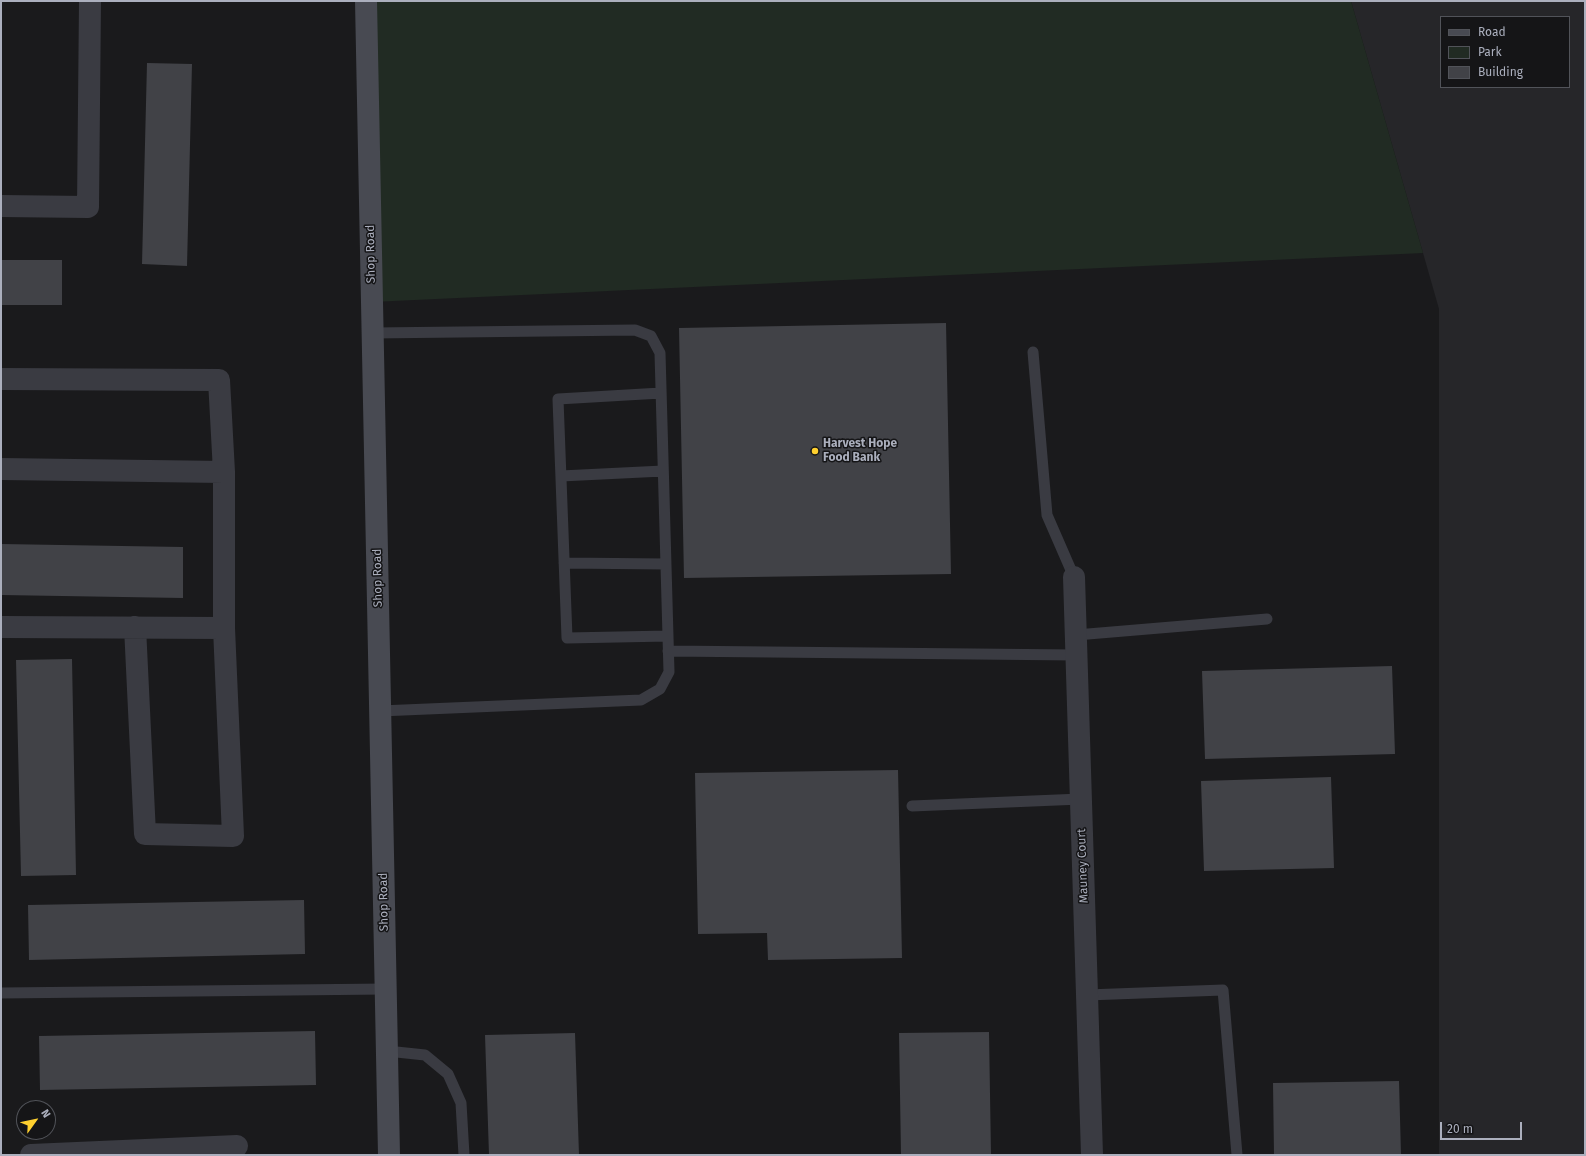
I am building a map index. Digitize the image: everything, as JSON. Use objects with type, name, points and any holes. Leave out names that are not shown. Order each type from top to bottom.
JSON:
[{"type":"street","points":[[1,206],[88,207],[90,1]]},
{"type":"street","name":"Shop Road","points":[[366,1],[389,1155]]},
{"type":"street","points":[[1,379],[219,380],[224,472],[224,628],[233,836],[145,834],[135,627]]},
{"type":"street","points":[[1,468],[224,472]]},
{"type":"street","name":"Mauney Court","points":[[1074,576],[1092,1155]]},
{"type":"street","points":[[1,627],[224,628]]},
{"type":"street","points":[[31,1155],[237,1151]]},
{"type":"lane","points":[[373,333],[635,330],[651,336],[660,354],[669,672],[660,688],[641,700],[380,711]]},
{"type":"lane","points":[[1033,352],[1047,515],[1074,576]]},
{"type":"lane","points":[[661,393],[558,400],[567,638],[668,636]]},
{"type":"lane","points":[[561,476],[663,471]]},
{"type":"lane","points":[[564,563],[666,564]]},
{"type":"lane","points":[[668,651],[1076,645],[1267,619]]},
{"type":"lane","points":[[912,806],[1081,799]]},
{"type":"lane","points":[[1,993],[386,989]]},
{"type":"lane","points":[[1087,995],[1223,990],[1237,1155]]},
{"type":"lane","points":[[387,1051],[425,1056],[448,1074],[461,1103],[464,1155]]},
{"type":"shaded area","points":[[1351,1],[1585,1],[1585,1155],[1439,1155],[1439,309]]},
{"type":"green space","points":[[366,1],[1351,1],[1423,253],[372,302]]},
{"type":"building","points":[[147,63],[192,64],[187,266],[142,264]]},
{"type":"building","points":[[1,260],[62,260],[62,305],[1,305]]},
{"type":"building","name":"Harvest Hope Food Bank","points":[[946,323],[951,574],[684,578],[679,328]]},
{"type":"building","points":[[1,544],[183,547],[183,598],[1,595]]},
{"type":"building","points":[[72,659],[76,875],[21,876],[16,660]]},
{"type":"building","points":[[1392,666],[1395,754],[1205,759],[1202,671]]},
{"type":"building","points":[[898,770],[902,958],[768,960],[767,933],[698,934],[695,773]]},
{"type":"building","points":[[1331,777],[1334,868],[1204,871],[1201,781]]},
{"type":"building","points":[[304,900],[305,954],[29,960],[28,905]]},
{"type":"building","points":[[315,1031],[316,1085],[40,1090],[39,1036]]},
{"type":"building","points":[[989,1032],[991,1155],[901,1155],[899,1033]]},
{"type":"building","points":[[575,1033],[579,1155],[489,1155],[485,1035]]},
{"type":"building","points":[[1399,1081],[1401,1155],[1274,1155],[1273,1083]]},
{"type":"place","name":"Harvest Hope Food Bank","points":[[815,451]]}]
